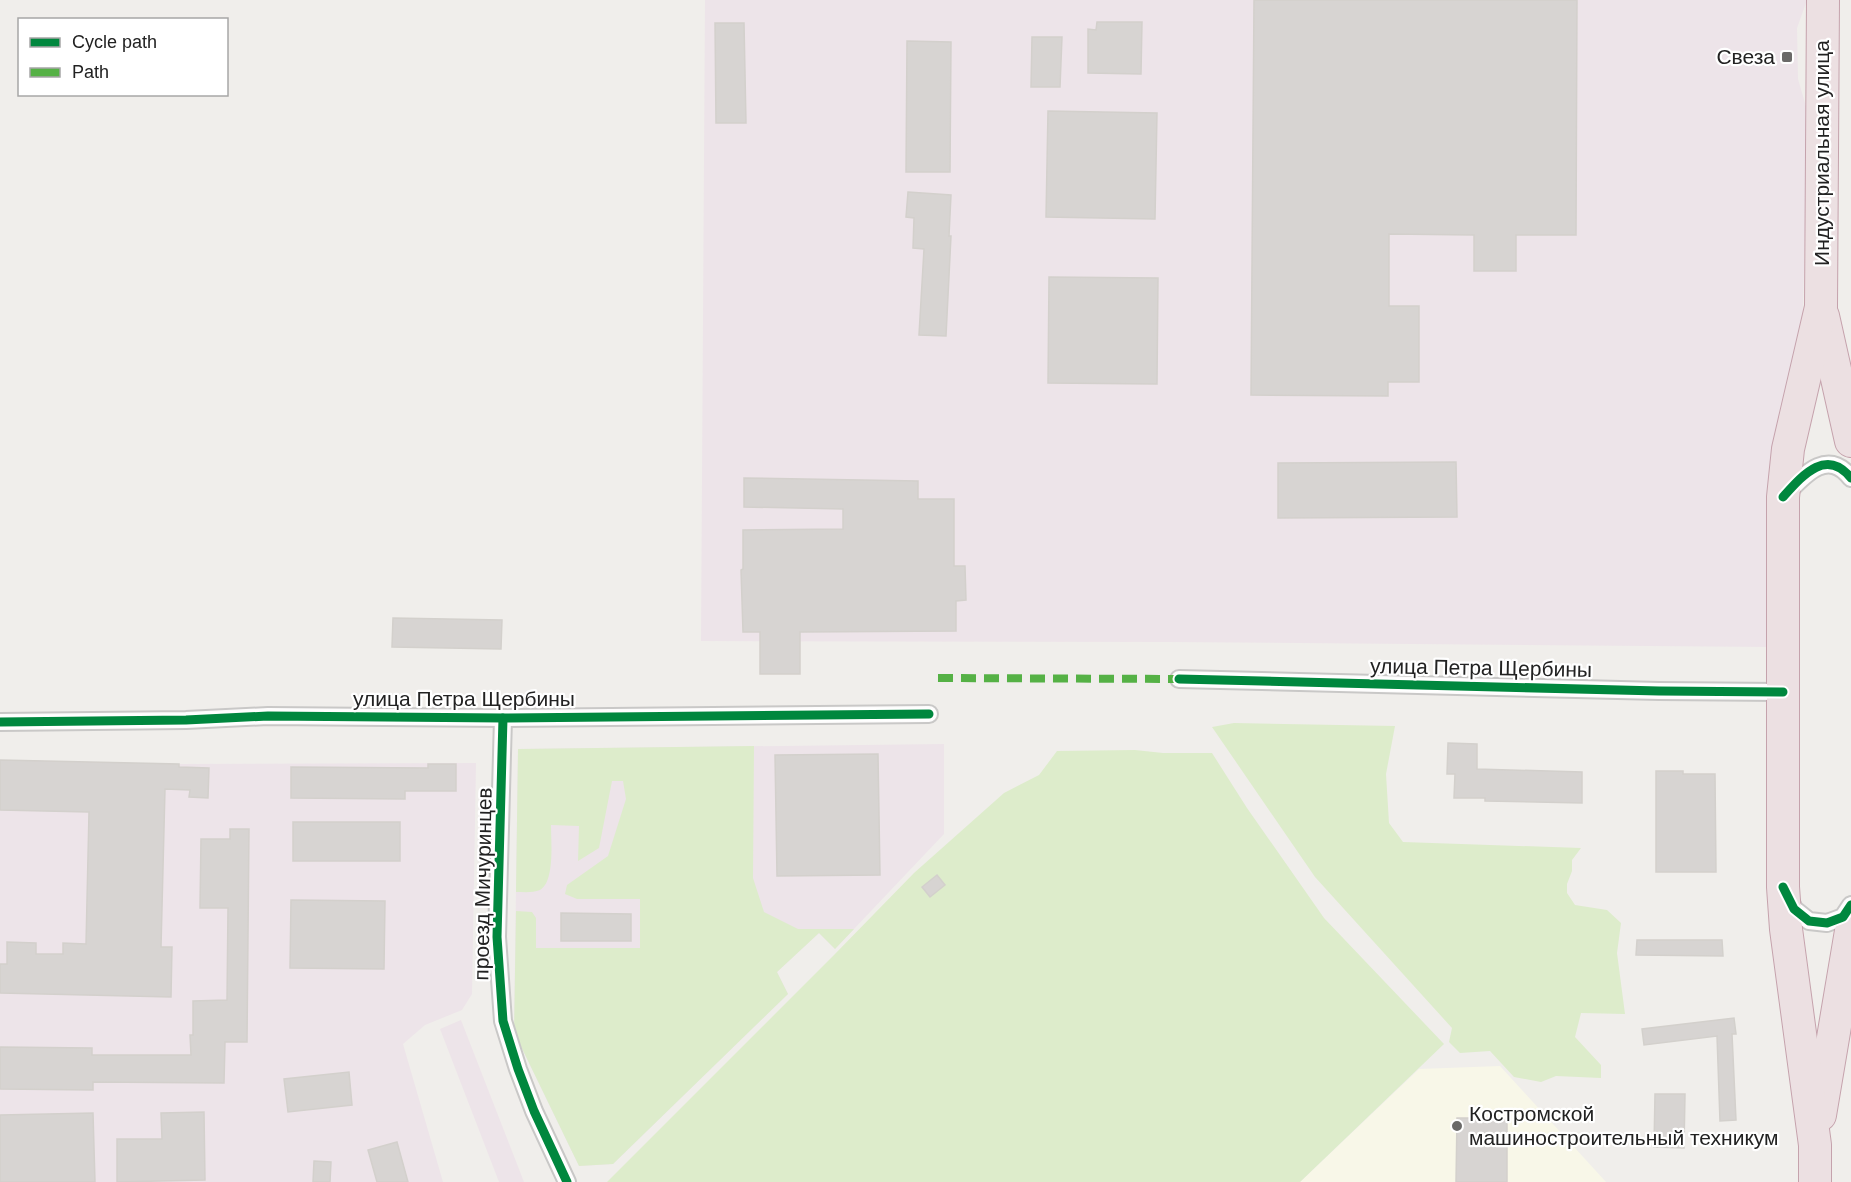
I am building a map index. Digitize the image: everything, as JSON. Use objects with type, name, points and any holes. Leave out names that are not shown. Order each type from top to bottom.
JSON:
[{"type":"highway","name":"Индустриальная улица","points":[[1814,1169],[1783,887],[1783,496],[1788,449],[1821,307],[1823,0]]},
{"type":"highway","name":"Индустриальная улица","points":[[1821,307],[1851,441]]},
{"type":"highway","name":"Индустриальная улица","points":[[1814,1169],[1851,931]]},
{"type":"street","points":[[1783,496],[1811,469],[1826,464],[1843,468],[1851,478]]},
{"type":"street","name":"улица Петра Щербины","points":[[1179,679],[1783,692]]},
{"type":"street","name":"улица Петра Щербины","points":[[0,722],[186,720],[268,716],[503,718],[929,714]]},
{"type":"street","name":"проезд Мичуринцев","points":[[503,718],[497,937],[503,1021],[534,1111],[567,1182]]},
{"type":"street","points":[[1783,887],[1794,909],[1809,921],[1827,923],[1844,917],[1851,904]]},
{"type":"shaded area","points":[[705,0],[1807,0],[1797,28],[1798,79],[1807,110],[1802,337],[1773,647],[701,641]]},
{"type":"shaded area","points":[[944,744],[944,834],[835,949],[819,933],[777,972],[788,994],[613,1164],[579,1166],[514,1032],[518,749]]},
{"type":"shaded area","points":[[0,760],[179,764],[476,763],[472,994],[462,1010],[425,1025],[403,1044],[443,1182],[0,1182]]},
{"type":"shaded area","points":[[461,1020],[524,1182],[499,1182],[440,1029]]},
{"type":"shaded area","name":"Костромской машиностроительный техникум","points":[[1500,1066],[1606,1182],[1300,1182],[1419,1069]]},
{"type":"green space","points":[[1234,723],[1395,726],[1386,774],[1389,823],[1403,842],[1581,848],[1572,860],[1567,893],[1575,905],[1607,910],[1621,923],[1617,953],[1625,1014],[1581,1013],[1575,1037],[1601,1065],[1601,1078],[1556,1076],[1541,1082],[1514,1077],[1490,1051],[1460,1053],[1449,1042],[1452,1028],[1315,877],[1212,727]]},
{"type":"green space","points":[[754,746],[753,878],[764,912],[798,929],[854,929],[835,949],[819,933],[777,972],[788,994],[613,1164],[579,1166],[514,1032],[516,911],[532,912],[536,918],[536,948],[640,948],[640,899],[577,899],[565,894],[567,885],[608,856],[626,799],[623,781],[612,781],[599,848],[578,861],[579,826],[551,825],[551,860],[545,886],[537,891],[516,892],[518,749]]},
{"type":"green space","points":[[1135,750],[1163,753],[1212,753],[1247,808],[1324,918],[1444,1044],[1300,1182],[607,1182],[914,873],[1004,793],[1039,775],[1057,751]]},
{"type":"building","points":[[1254,0],[1577,0],[1576,235],[1516,235],[1516,271],[1474,271],[1474,235],[1389,234],[1389,306],[1419,306],[1419,382],[1388,382],[1388,396],[1251,395]]},
{"type":"building","points":[[1097,22],[1142,22],[1141,74],[1088,73],[1088,29],[1096,30]]},
{"type":"building","points":[[715,23],[744,23],[746,123],[716,123]]},
{"type":"building","points":[[1032,37],[1062,37],[1060,87],[1031,87]]},
{"type":"building","points":[[907,41],[951,42],[950,172],[906,172]]},
{"type":"building","points":[[1048,111],[1157,113],[1155,219],[1046,217]]},
{"type":"building","points":[[908,192],[951,195],[946,336],[919,335],[924,249],[913,248],[914,218],[906,217]]},
{"type":"building","points":[[1049,277],[1158,278],[1157,384],[1048,383]]},
{"type":"building","points":[[1456,462],[1457,517],[1278,518],[1278,463]]},
{"type":"building","points":[[744,478],[918,481],[918,499],[954,499],[954,566],[965,566],[966,600],[956,601],[956,631],[800,632],[800,674],[760,674],[760,632],[743,632],[741,570],[743,569],[743,530],[843,529],[843,509],[744,507]]},
{"type":"building","points":[[393,618],[502,620],[501,649],[392,647]]},
{"type":"building","points":[[1448,743],[1477,744],[1477,769],[1582,772],[1582,803],[1454,798],[1455,774],[1447,774]]},
{"type":"building","points":[[878,754],[880,875],[777,876],[775,755]]},
{"type":"building","points":[[0,760],[179,764],[179,767],[209,768],[208,798],[189,797],[190,790],[165,789],[161,947],[172,947],[171,997],[0,993],[0,964],[7,964],[7,942],[36,943],[36,954],[63,954],[63,943],[86,944],[89,812],[0,810]]},
{"type":"building","points":[[428,764],[456,764],[456,791],[405,791],[405,799],[291,798],[291,767],[428,768]]},
{"type":"building","points":[[1656,771],[1715,774],[1716,872],[1656,872]]},
{"type":"building","points":[[293,822],[400,822],[400,861],[293,861]]},
{"type":"building","points":[[230,829],[249,829],[247,1042],[225,1042],[224,1083],[93,1082],[93,1090],[0,1089],[0,1047],[92,1048],[92,1055],[191,1055],[193,1001],[227,1000],[228,908],[200,908],[201,839],[230,839]]},
{"type":"building","points":[[937,875],[945,885],[930,897],[922,887]]},
{"type":"building","points":[[291,900],[385,901],[384,969],[290,968]]},
{"type":"building","points":[[561,913],[631,914],[631,941],[561,941]]},
{"type":"building","points":[[1637,940],[1722,940],[1723,956],[1636,955]]},
{"type":"building","points":[[1734,1018],[1736,1034],[1732,1034],[1736,1120],[1720,1121],[1717,1036],[1644,1045],[1642,1029]]},
{"type":"building","points":[[349,1072],[352,1105],[288,1112],[284,1079]]},
{"type":"building","points":[[1655,1094],[1685,1094],[1684,1148],[1654,1147]]},
{"type":"building","points":[[204,1112],[205,1180],[117,1182],[117,1139],[162,1139],[161,1113]]},
{"type":"building","points":[[93,1113],[95,1182],[0,1182],[0,1115]]},
{"type":"building","points":[[1457,1118],[1507,1118],[1507,1182],[1456,1182]]},
{"type":"building","points":[[397,1142],[408,1182],[377,1182],[368,1150]]},
{"type":"building","points":[[314,1161],[331,1162],[330,1182],[313,1182]]},
{"type":"marked path","points":[[938,678],[1179,679]]},
{"type":"cycle path","points":[[1783,497],[1806,474],[1824,465],[1842,469],[1851,478]]},
{"type":"cycle path","points":[[1179,679],[1783,692]]},
{"type":"cycle path","points":[[0,722],[186,720],[268,716],[503,718],[929,714]]},
{"type":"cycle path","points":[[503,718],[497,937],[503,1021],[534,1111],[567,1182]]},
{"type":"cycle path","points":[[1783,887],[1794,909],[1809,921],[1827,923],[1843,917],[1851,905]]},
{"type":"place","name":"Свеза","points":[[1787,57]]},
{"type":"place","name":"Костромской машиностроительный техникум","points":[[1457,1126]]}]
